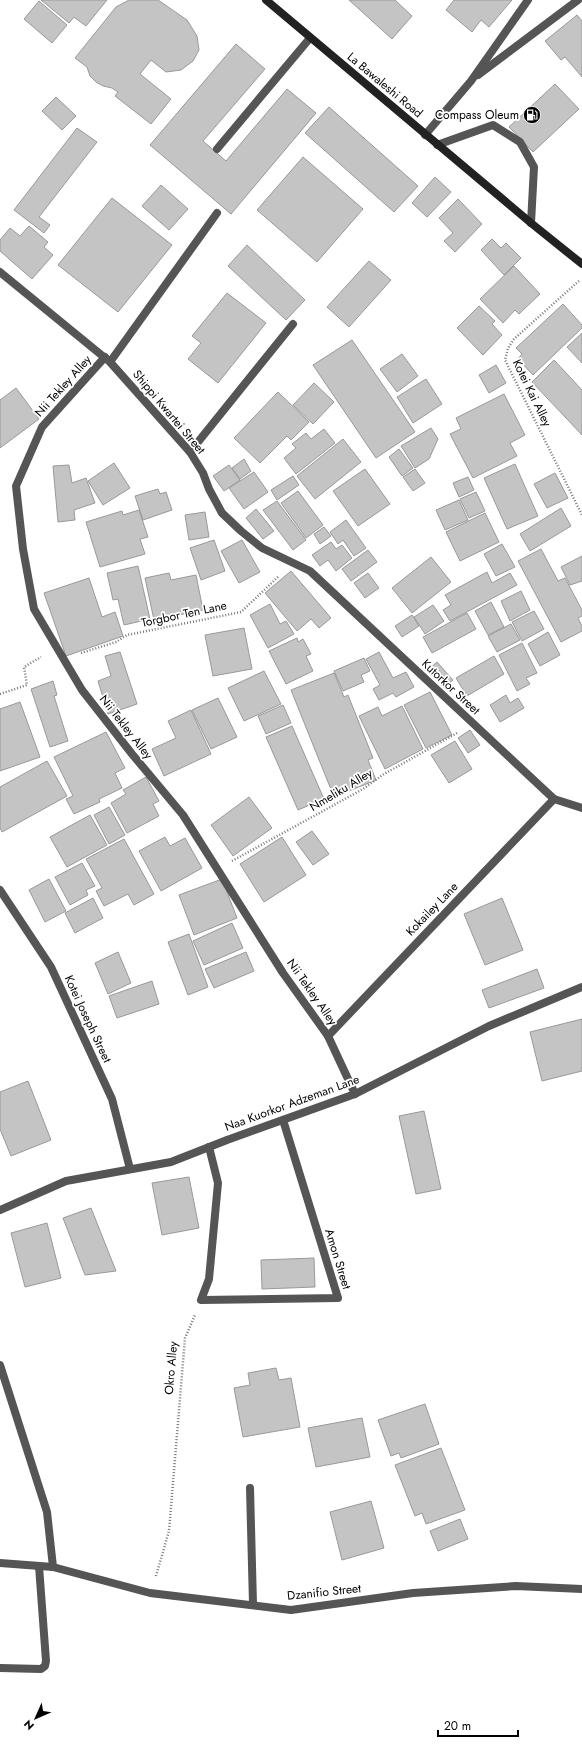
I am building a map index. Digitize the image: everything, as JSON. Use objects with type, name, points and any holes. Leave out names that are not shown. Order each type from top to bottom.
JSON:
[{"type":"main road","name":"La Bawaleshi Road","points":[[266,0],[425,135],[582,264]]},
{"type":"street","points":[[425,135],[471,81],[528,0]]},
{"type":"street","points":[[471,81],[578,0]]},
{"type":"street","points":[[217,149],[310,38]]},
{"type":"street","points":[[437,145],[493,125],[520,142],[534,167],[531,223]]},
{"type":"street","name":"Nii Tekley Alley","points":[[217,213],[108,360],[42,427],[16,486],[23,549],[34,609],[82,690],[132,754],[183,815],[283,973],[328,1036],[355,1094]]},
{"type":"street","name":"Shippi Kwartei Street","points":[[0,272],[108,360],[190,452],[203,472],[209,490],[222,513],[240,531],[262,548],[310,572]]},
{"type":"street","points":[[190,452],[293,324]]},
{"type":"street","name":"Kutorkor Street","points":[[310,572],[554,799],[582,808]]},
{"type":"street","name":"Kokailey Lane","points":[[328,1036],[554,799]]},
{"type":"street","name":"Kotei Joseph Street","points":[[0,890],[51,967],[112,1099],[130,1169]]},
{"type":"street","name":"Naa Kuorkor Adzeman Lane","points":[[0,1210],[66,1182],[171,1162],[355,1094],[489,1026],[582,987]]},
{"type":"street","name":"Amon Street","points":[[201,1300],[338,1298],[283,1120]]},
{"type":"street","points":[[201,1300],[209,1280],[218,1183],[209,1147]]},
{"type":"street","points":[[0,1365],[47,1512],[53,1567]]},
{"type":"street","points":[[250,1488],[253,1604]]},
{"type":"street","name":"Dzanifio Street","points":[[0,1563],[53,1567],[150,1594],[253,1604],[291,1610],[421,1593],[516,1586],[582,1589]]},
{"type":"street","points":[[0,1668],[41,1669],[46,1661],[39,1566]]},
{"type":"path","name":"Kotei Kai Alley","points":[[582,278],[514,339],[508,348],[506,360],[582,515]]},
{"type":"path","name":"Torgbor Ten Lane","points":[[63,658],[116,642],[127,635],[241,612],[293,563]]},
{"type":"path","points":[[0,694],[27,685],[24,667],[57,647]]},
{"type":"path","name":"Nmeliku Alley","points":[[218,869],[363,789],[384,774],[473,724]]},
{"type":"path","name":"Okro Alley","points":[[150,1594],[169,1531],[185,1338],[201,1300]]},
{"type":"building","points":[[41,0],[107,0],[86,26],[74,17],[69,23]]},
{"type":"building","points":[[129,0],[158,0],[187,20],[197,36],[199,50],[193,61],[181,70],[166,72],[151,60],[140,74],[171,99],[151,124],[115,96],[118,92],[96,82],[90,76],[87,67],[75,58],[116,7]]},
{"type":"building","points":[[349,0],[395,0],[412,16],[392,39]]},
{"type":"building","points":[[454,0],[512,0],[489,27],[481,20],[472,32],[446,10]]},
{"type":"building","points":[[39,1],[67,25],[52,43],[24,19]]},
{"type":"building","points":[[577,15],[582,21],[582,77],[565,57],[561,60],[545,41]]},
{"type":"building","points":[[236,44],[265,69],[203,141],[226,161],[287,89],[316,113],[231,214],[150,145]]},
{"type":"building","points":[[555,84],[579,109],[533,152],[509,127]]},
{"type":"building","points":[[56,97],[76,116],[62,130],[42,111]]},
{"type":"building","points":[[329,107],[418,186],[394,212],[305,133]]},
{"type":"building","points":[[77,128],[97,142],[39,217],[50,225],[44,233],[14,210]]},
{"type":"building","points":[[303,157],[363,209],[317,262],[257,210]]},
{"type":"building","points":[[435,177],[451,192],[427,217],[412,203]]},
{"type":"building","points":[[161,185],[188,209],[169,230],[142,206]]},
{"type":"building","points":[[112,198],[172,245],[118,312],[58,265]]},
{"type":"building","points":[[458,199],[482,224],[455,252],[444,241],[453,233],[439,218]]},
{"type":"building","points":[[29,226],[48,242],[44,247],[53,255],[32,279],[0,251],[0,240],[10,228],[20,236]]},
{"type":"building","points":[[492,239],[501,248],[506,243],[521,258],[504,275],[481,250]]},
{"type":"building","points":[[247,245],[305,300],[286,320],[228,266]]},
{"type":"building","points":[[369,261],[391,280],[349,327],[327,307]]},
{"type":"building","points":[[514,266],[540,294],[519,314],[515,310],[503,323],[480,299]]},
{"type":"building","points":[[227,293],[266,323],[218,383],[188,359],[201,343],[192,336]]},
{"type":"building","points":[[563,304],[582,325],[582,328],[533,375],[518,359],[522,354],[516,348]]},
{"type":"building","points":[[479,306],[495,321],[492,324],[502,335],[483,355],[457,328]]},
{"type":"building","points":[[582,333],[582,363],[567,347]]},
{"type":"building","points":[[352,340],[415,432],[376,458],[313,365]]},
{"type":"building","points":[[402,354],[418,376],[397,392],[380,369]]},
{"type":"building","points":[[554,360],[582,390],[582,435],[532,382]]},
{"type":"building","points":[[496,365],[506,383],[489,393],[479,375]]},
{"type":"building","points":[[426,379],[442,404],[413,423],[397,397]]},
{"type":"building","points":[[314,383],[334,402],[313,424],[293,405]]},
{"type":"building","points":[[16,388],[39,419],[0,448],[0,400]]},
{"type":"building","points":[[278,392],[309,422],[291,440],[287,436],[260,463],[234,438]]},
{"type":"building","points":[[504,394],[525,435],[510,443],[517,456],[473,478],[450,434],[461,429],[456,418]]},
{"type":"building","points":[[431,428],[438,439],[429,459],[415,468],[401,446]]},
{"type":"building","points":[[324,429],[335,443],[296,474],[284,458],[296,448],[292,444],[306,433],[311,439]]},
{"type":"building","points":[[343,439],[361,462],[315,499],[297,476]]},
{"type":"building","points":[[399,449],[413,468],[402,476],[389,457]]},
{"type":"building","points":[[244,459],[251,471],[240,479],[232,468]]},
{"type":"building","points":[[114,463],[130,488],[103,505],[88,481]]},
{"type":"building","points":[[515,464],[538,516],[507,529],[484,478]]},
{"type":"building","points":[[69,465],[72,483],[86,478],[95,503],[74,510],[75,520],[58,522],[53,466]]},
{"type":"building","points":[[229,465],[240,480],[224,491],[213,476]]},
{"type":"building","points":[[365,469],[390,504],[358,526],[333,491]]},
{"type":"building","points":[[415,469],[425,483],[413,491],[403,477]]},
{"type":"building","points":[[254,472],[268,492],[244,509],[229,488]]},
{"type":"building","points":[[555,473],[568,498],[547,508],[534,484]]},
{"type":"building","points":[[293,476],[299,485],[277,500],[271,490]]},
{"type":"building","points":[[468,477],[474,490],[459,497],[453,483]]},
{"type":"building","points":[[158,489],[160,494],[166,492],[172,510],[143,520],[135,496]]},
{"type":"building","points":[[298,491],[323,525],[306,538],[281,503]]},
{"type":"building","points":[[476,492],[485,511],[469,518],[460,499]]},
{"type":"building","points":[[459,500],[468,520],[445,530],[436,510]]},
{"type":"building","points":[[277,501],[306,540],[293,550],[263,510]]},
{"type":"building","points":[[561,508],[571,526],[530,551],[520,534]]},
{"type":"building","points":[[256,509],[274,531],[263,539],[246,518]]},
{"type":"building","points":[[139,510],[148,537],[140,539],[145,554],[100,567],[86,522],[122,511],[123,515]]},
{"type":"building","points":[[205,512],[209,537],[189,540],[185,515]]},
{"type":"building","points":[[485,513],[499,542],[460,561],[446,532]]},
{"type":"building","points":[[346,520],[366,548],[354,556],[343,540],[338,544],[330,532]]},
{"type":"building","points":[[324,527],[331,536],[320,544],[314,534]]},
{"type":"building","points":[[214,540],[225,571],[201,580],[190,548]]},
{"type":"building","points":[[242,540],[260,572],[239,583],[221,551]]},
{"type":"building","points":[[331,542],[336,549],[342,545],[352,558],[336,571],[328,560],[320,566],[312,555]]},
{"type":"building","points":[[502,544],[515,567],[496,576],[484,554]]},
{"type":"building","points":[[541,549],[558,581],[565,578],[582,610],[582,616],[578,618],[582,626],[582,631],[561,642],[518,561]]},
{"type":"building","points":[[368,550],[377,562],[351,581],[342,569]]},
{"type":"building","points":[[582,556],[582,581],[570,585],[561,567]]},
{"type":"building","points":[[431,557],[451,582],[412,613],[392,588]]},
{"type":"building","points":[[138,566],[150,619],[124,625],[118,599],[113,600],[107,573]]},
{"type":"building","points":[[291,571],[331,618],[319,628],[311,619],[297,631],[265,593]]},
{"type":"building","points":[[487,572],[492,583],[510,573],[517,585],[450,621],[443,610],[451,605],[445,595]]},
{"type":"building","points":[[169,573],[171,580],[196,575],[203,610],[154,620],[145,578]]},
{"type":"building","points":[[368,573],[379,588],[365,598],[354,583]]},
{"type":"building","points":[[89,578],[102,617],[115,612],[123,636],[66,656],[44,593]]},
{"type":"building","points":[[521,591],[530,610],[510,621],[501,601]]},
{"type":"building","points":[[491,602],[504,627],[488,635],[475,611]]},
{"type":"building","points":[[270,604],[280,624],[286,621],[294,634],[268,648],[250,615]]},
{"type":"building","points":[[433,605],[444,621],[425,634],[414,617]]},
{"type":"building","points":[[534,611],[544,629],[522,641],[512,622]]},
{"type":"building","points":[[467,613],[476,629],[432,653],[423,637]]},
{"type":"building","points":[[412,615],[419,626],[402,637],[395,626]]},
{"type":"building","points":[[511,624],[520,640],[497,652],[488,636]]},
{"type":"building","points":[[244,628],[252,669],[213,676],[205,635]]},
{"type":"building","points":[[548,632],[560,655],[540,666],[528,644]]},
{"type":"building","points":[[297,638],[298,642],[303,639],[311,654],[306,656],[313,671],[286,684],[269,651]]},
{"type":"building","points":[[522,643],[537,673],[526,678],[530,684],[517,691],[499,655]]},
{"type":"building","points":[[120,652],[137,704],[108,714],[98,681],[111,676],[105,656]]},
{"type":"building","points":[[379,652],[393,678],[406,672],[414,687],[396,697],[393,693],[379,700],[373,689],[380,685],[366,659]]},
{"type":"building","points":[[494,656],[504,674],[467,696],[456,678]]},
{"type":"building","points":[[364,658],[370,671],[361,675],[364,682],[343,691],[334,671]]},
{"type":"building","points":[[437,662],[453,680],[444,688],[428,670]]},
{"type":"building","points":[[264,671],[281,704],[244,721],[228,688]]},
{"type":"building","points":[[334,673],[344,697],[348,695],[373,758],[368,760],[376,780],[334,797],[291,690]]},
{"type":"building","points":[[53,681],[57,695],[54,696],[68,741],[50,747],[31,689]]},
{"type":"building","points":[[430,692],[452,735],[426,748],[404,705]]},
{"type":"building","points":[[506,695],[510,703],[518,698],[524,708],[500,722],[490,705]]},
{"type":"building","points":[[218,698],[237,737],[211,749],[192,710]]},
{"type":"building","points":[[20,702],[40,757],[0,771],[0,709]]},
{"type":"building","points":[[283,705],[291,723],[266,734],[258,716]]},
{"type":"building","points":[[402,706],[423,749],[385,769],[359,716],[378,707],[382,716]]},
{"type":"building","points":[[191,710],[211,754],[164,776],[152,749],[176,738],[168,721]]},
{"type":"building","points":[[292,726],[324,799],[298,810],[266,737]]},
{"type":"building","points":[[470,730],[480,745],[468,753],[458,738]]},
{"type":"building","points":[[106,732],[125,768],[115,773],[122,788],[99,799],[100,802],[74,814],[66,799],[73,796],[54,757]]},
{"type":"building","points":[[455,741],[472,769],[449,783],[431,755]]},
{"type":"building","points":[[47,761],[67,796],[2,832],[0,828],[0,787]]},
{"type":"building","points":[[146,777],[159,801],[153,804],[159,816],[127,833],[111,803],[126,794],[123,790]]},
{"type":"building","points":[[249,797],[272,828],[233,856],[211,825]]},
{"type":"building","points":[[109,807],[125,835],[109,844],[94,815]]},
{"type":"building","points":[[90,815],[107,845],[67,867],[50,837]]},
{"type":"building","points":[[312,831],[329,854],[313,865],[296,842]]},
{"type":"building","points":[[165,837],[170,846],[185,838],[202,868],[161,891],[139,851]]},
{"type":"building","points":[[282,837],[306,875],[264,902],[240,864]]},
{"type":"building","points":[[124,839],[154,894],[134,905],[128,894],[104,906],[96,891],[102,888],[86,859]]},
{"type":"building","points":[[82,863],[95,886],[86,890],[88,895],[70,905],[55,877]]},
{"type":"building","points":[[49,879],[66,911],[45,922],[29,890]]},
{"type":"building","points":[[222,879],[237,918],[194,935],[179,895]]},
{"type":"building","points":[[93,898],[103,918],[75,933],[65,913]]},
{"type":"building","points":[[502,898],[523,950],[485,965],[464,914]]},
{"type":"building","points":[[232,923],[243,948],[204,965],[193,941]]},
{"type":"building","points":[[189,934],[208,987],[188,995],[168,942]]},
{"type":"building","points":[[118,952],[131,983],[108,994],[95,963]]},
{"type":"building","points":[[246,952],[254,971],[214,988],[205,969]]},
{"type":"building","points":[[537,969],[544,988],[489,1008],[482,990]]},
{"type":"building","points":[[152,981],[159,1004],[117,1018],[109,996]]},
{"type":"building","points":[[582,1019],[582,1071],[542,1081],[530,1032]]},
{"type":"building","points":[[28,1081],[51,1140],[11,1156],[0,1129],[0,1092]]},
{"type":"building","points":[[424,1111],[441,1189],[416,1194],[399,1116]]},
{"type":"building","points":[[189,1177],[199,1228],[162,1235],[152,1183]]},
{"type":"building","points":[[91,1208],[116,1271],[85,1275],[63,1218]]},
{"type":"building","points":[[47,1223],[61,1278],[25,1287],[11,1233]]},
{"type":"building","points":[[314,1258],[315,1287],[262,1289],[261,1260]]},
{"type":"building","points":[[276,1368],[279,1380],[291,1378],[300,1427],[243,1437],[234,1388],[250,1385],[248,1373]]},
{"type":"building","points":[[425,1404],[439,1444],[401,1458],[399,1453],[391,1456],[378,1420]]},
{"type":"building","points":[[362,1418],[370,1457],[316,1467],[308,1428]]},
{"type":"building","points":[[441,1448],[465,1510],[426,1524],[422,1513],[415,1516],[395,1465]]},
{"type":"building","points":[[371,1501],[384,1548],[342,1560],[330,1512]]},
{"type":"building","points":[[460,1519],[468,1539],[438,1551],[430,1531]]},
{"type":"place","name":"Compass Oleum","points":[[532,115]]}]
